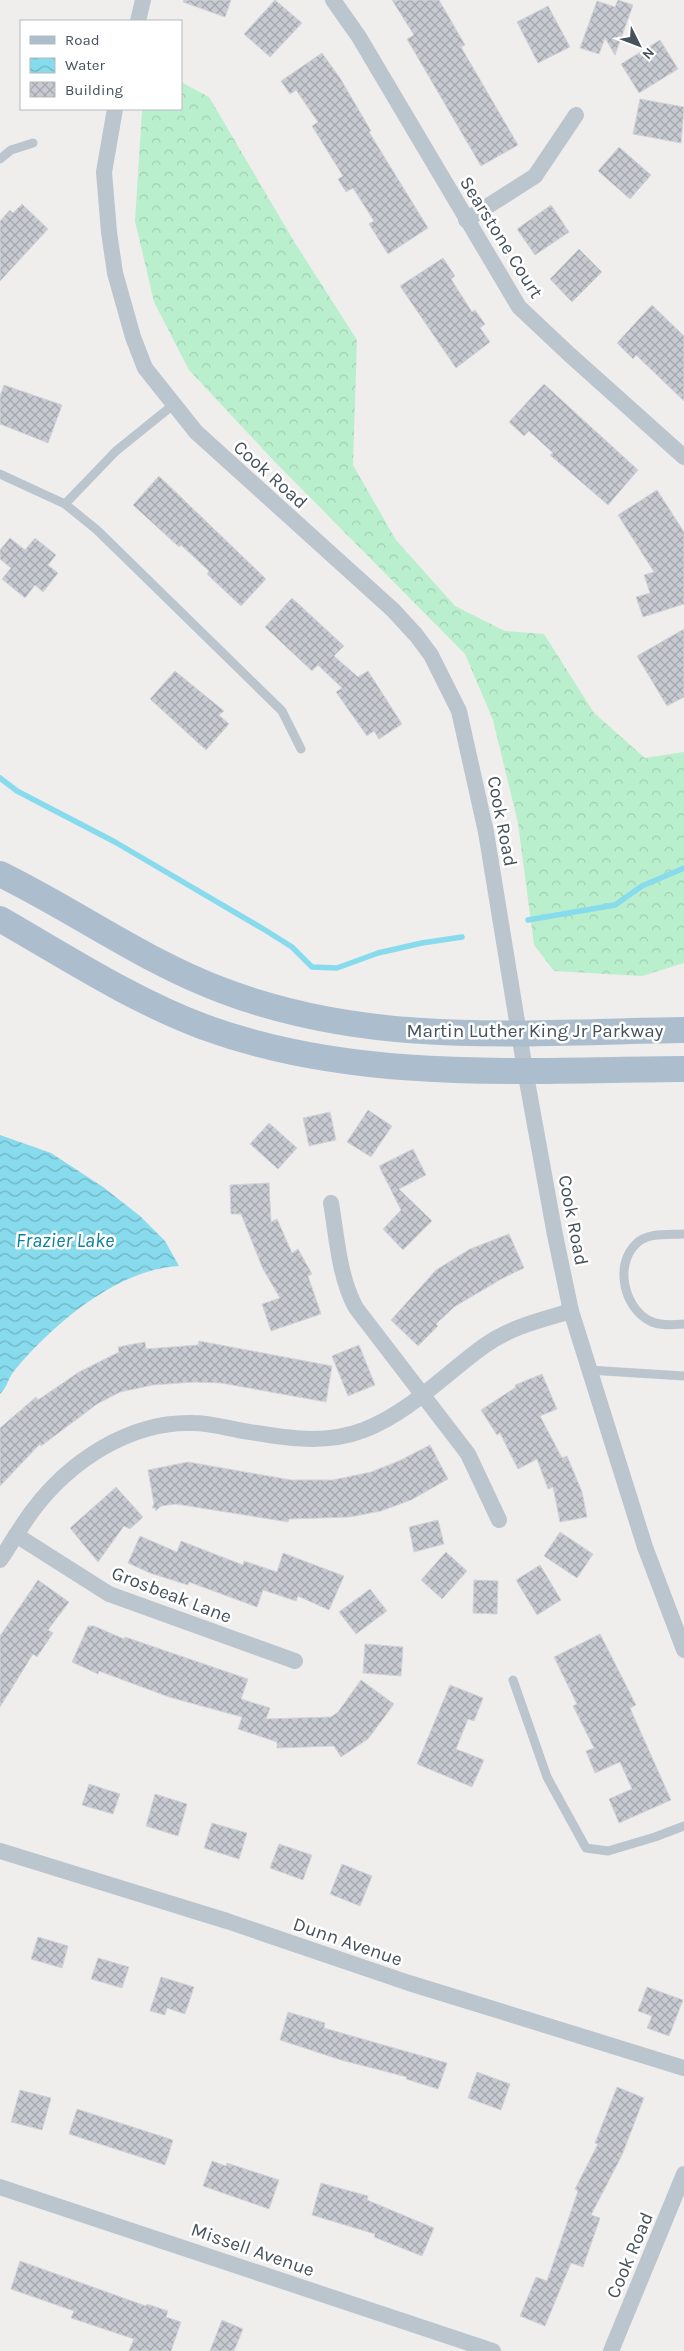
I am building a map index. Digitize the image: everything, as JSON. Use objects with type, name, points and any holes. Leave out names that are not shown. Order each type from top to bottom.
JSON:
[{"type":"main road","name":"Martin Luther King Jr Parkway","points":[[0,874],[173,969],[224,991],[282,1010],[335,1023],[392,1030],[459,1034],[684,1030]]},
{"type":"main road","name":"Martin Luther King Jr Parkway","points":[[0,919],[111,983],[161,1008],[204,1027],[304,1054],[386,1067],[442,1070],[684,1069]]},
{"type":"street","points":[[138,20],[143,0]]},
{"type":"street","name":"Searstone Court","points":[[333,0],[359,37],[466,220],[519,306],[570,355],[684,457]]},
{"type":"street","name":"Cook Road","points":[[115,110],[104,172],[115,273],[132,338],[145,368],[196,432],[393,610],[416,635],[431,655],[459,711],[486,832],[525,1070],[571,1311],[645,1547],[684,1650]]},
{"type":"street","points":[[466,220],[535,176],[576,116]]},
{"type":"street","points":[[331,1203],[349,1295],[356,1308],[468,1454],[499,1520]]},
{"type":"street","points":[[0,1560],[33,1510],[49,1491],[87,1458],[113,1441],[139,1430],[165,1424],[192,1423],[289,1439],[313,1440],[339,1437],[364,1430],[395,1415],[499,1336],[524,1324],[571,1311]]},
{"type":"street","name":"Grosbeak Lane","points":[[16,1535],[109,1594],[295,1661]]},
{"type":"street","name":"Dunn Avenue","points":[[0,1851],[227,1921],[409,1983],[684,2068]]},
{"type":"street","name":"Cook Road","points":[[610,2351],[684,2174]]},
{"type":"street","name":"Missell Avenue","points":[[0,2187],[493,2351]]},
{"type":"lane","points":[[0,159],[11,150],[34,142]]},
{"type":"lane","points":[[65,504],[116,451],[173,405]]},
{"type":"lane","points":[[0,474],[65,504],[96,530],[282,710],[301,749]]},
{"type":"lane","points":[[684,1234],[652,1236],[636,1243],[625,1261],[625,1287],[636,1311],[651,1322],[671,1325],[684,1324]]},
{"type":"lane","points":[[588,1370],[684,1376]]},
{"type":"lane","points":[[513,1680],[547,1777],[586,1848],[608,1851],[655,1838],[684,1826]]},
{"type":"green space","points":[[182,83],[209,97],[295,243],[357,340],[353,465],[396,540],[455,606],[505,631],[544,634],[594,713],[645,758],[684,752],[684,963],[642,976],[554,971],[534,945],[518,823],[493,720],[465,654],[275,462],[189,370],[154,302],[135,221],[142,111],[182,110]]},
{"type":"water","name":"Frazier Lake","points":[[0,1135],[51,1153],[103,1187],[140,1216],[165,1241],[179,1266],[156,1269],[132,1277],[88,1302],[67,1318],[29,1353],[12,1374],[0,1394]]},
{"type":"building","points":[[184,0],[231,0],[225,17],[183,2]]},
{"type":"building","points":[[275,0],[302,23],[270,57],[244,34]]},
{"type":"building","points":[[392,0],[439,0],[465,45],[461,47],[518,145],[481,166],[407,39],[414,35]]},
{"type":"building","points":[[618,0],[633,5],[615,55],[605,38],[599,54],[580,48],[597,1],[615,7]]},
{"type":"building","points":[[548,6],[570,47],[538,63],[517,22]]},
{"type":"building","points":[[660,40],[678,69],[639,93],[621,64]]},
{"type":"building","points":[[322,53],[340,78],[371,131],[369,132],[428,228],[388,254],[369,224],[374,221],[353,188],[346,192],[338,179],[343,176],[312,126],[318,122],[296,90],[290,94],[281,81]]},
{"type":"building","points":[[640,99],[684,107],[681,143],[633,134]]},
{"type":"building","points":[[619,147],[651,175],[630,199],[598,171]]},
{"type":"building","points":[[22,204],[48,229],[0,281],[0,221],[10,210],[13,213]]},
{"type":"building","points":[[551,205],[569,232],[535,255],[517,229]]},
{"type":"building","points":[[579,249],[602,272],[572,302],[550,279]]},
{"type":"building","points":[[443,258],[455,276],[451,279],[472,312],[475,310],[485,324],[480,328],[490,342],[456,368],[400,286]]},
{"type":"building","points":[[652,305],[684,336],[684,401],[636,355],[633,359],[617,343]]},
{"type":"building","points":[[544,384],[638,470],[608,505],[550,455],[553,453],[529,431],[524,436],[509,422]]},
{"type":"building","points":[[4,385],[62,405],[48,443],[0,424],[0,396]]},
{"type":"building","points":[[159,476],[266,579],[241,606],[207,574],[209,571],[181,545],[179,547],[133,505]]},
{"type":"building","points":[[657,490],[684,532],[684,604],[643,617],[636,597],[650,593],[644,575],[654,572],[618,515]]},
{"type":"building","points":[[10,538],[25,550],[35,538],[56,555],[48,565],[58,573],[43,592],[35,585],[25,598],[2,579],[11,568],[0,559],[0,550]]},
{"type":"building","points":[[292,598],[344,646],[334,656],[358,677],[368,671],[402,724],[379,739],[374,731],[367,736],[336,692],[342,688],[318,665],[312,671],[265,627]]},
{"type":"building","points":[[684,629],[684,697],[667,706],[637,656]]},
{"type":"building","points":[[175,671],[224,711],[219,715],[229,724],[206,750],[150,699]]},
{"type":"building","points":[[368,1110],[392,1126],[371,1157],[347,1142]]},
{"type":"building","points":[[330,1112],[336,1140],[309,1146],[303,1118]]},
{"type":"building","points":[[269,1123],[297,1148],[278,1169],[250,1144]]},
{"type":"building","points":[[413,1149],[426,1175],[399,1189],[432,1221],[403,1250],[383,1229],[401,1210],[379,1166]]},
{"type":"building","points":[[269,1183],[271,1222],[277,1219],[292,1253],[298,1249],[312,1274],[308,1276],[321,1314],[271,1331],[262,1304],[280,1298],[263,1269],[241,1214],[231,1214],[230,1185]]},
{"type":"building","points":[[509,1234],[524,1268],[454,1307],[436,1324],[438,1326],[418,1346],[391,1320],[436,1270],[470,1249]]},
{"type":"building","points":[[199,1341],[332,1366],[326,1402],[221,1383],[194,1382],[153,1385],[120,1392],[97,1404],[41,1446],[40,1444],[0,1486],[0,1428],[36,1397],[38,1400],[79,1372],[119,1352],[118,1347],[145,1342],[146,1349],[198,1345]]},
{"type":"building","points":[[359,1345],[375,1385],[348,1396],[332,1356]]},
{"type":"building","points":[[542,1374],[557,1409],[540,1416],[562,1458],[567,1456],[582,1492],[587,1517],[560,1522],[553,1487],[548,1489],[537,1459],[518,1469],[500,1433],[497,1435],[481,1410],[516,1387],[515,1385]]},
{"type":"building","points":[[430,1445],[448,1479],[411,1500],[381,1511],[350,1517],[289,1519],[288,1522],[176,1504],[161,1506],[156,1511],[155,1508],[152,1508],[154,1504],[148,1470],[188,1462],[291,1480],[333,1480],[371,1472],[399,1461]]},
{"type":"building","points":[[116,1487],[143,1517],[130,1529],[124,1526],[98,1562],[70,1528]]},
{"type":"building","points":[[438,1520],[444,1544],[414,1552],[409,1527]]},
{"type":"building","points":[[560,1532],[593,1554],[577,1578],[544,1556]]},
{"type":"building","points":[[140,1536],[177,1552],[181,1541],[243,1565],[244,1561],[277,1572],[283,1553],[344,1576],[329,1610],[298,1596],[296,1601],[263,1590],[257,1607],[189,1582],[188,1585],[150,1573],[128,1563]]},
{"type":"building","points":[[446,1552],[467,1571],[442,1599],[421,1580]]},
{"type":"building","points":[[540,1565],[561,1600],[537,1615],[516,1580]]},
{"type":"building","points":[[38,1580],[69,1602],[48,1630],[53,1633],[37,1657],[33,1654],[0,1707],[0,1636]]},
{"type":"building","points":[[474,1580],[498,1581],[497,1614],[473,1613]]},
{"type":"building","points":[[370,1589],[387,1611],[356,1634],[339,1612]]},
{"type":"building","points":[[88,1626],[94,1626],[124,1639],[125,1637],[248,1679],[241,1699],[270,1708],[266,1719],[331,1717],[338,1712],[361,1680],[394,1704],[368,1739],[341,1757],[334,1746],[277,1748],[277,1742],[238,1729],[242,1717],[169,1697],[99,1671],[98,1674],[72,1662]]},
{"type":"building","points":[[600,1634],[636,1705],[630,1708],[671,1800],[619,1823],[609,1799],[632,1789],[620,1762],[595,1773],[586,1751],[594,1748],[573,1706],[577,1704],[554,1657]]},
{"type":"building","points":[[365,1644],[403,1647],[401,1676],[363,1673]]},
{"type":"building","points":[[450,1685],[483,1698],[474,1721],[468,1719],[456,1749],[484,1760],[472,1787],[417,1764]]},
{"type":"building","points":[[89,1784],[120,1794],[113,1814],[82,1805]]},
{"type":"building","points":[[155,1794],[187,1804],[178,1836],[146,1826]]},
{"type":"building","points":[[212,1823],[247,1833],[239,1859],[204,1848]]},
{"type":"building","points":[[279,1844],[312,1855],[303,1880],[270,1868]]},
{"type":"building","points":[[342,1864],[372,1876],[360,1906],[330,1894]]},
{"type":"building","points":[[38,1937],[68,1946],[62,1968],[31,1959]]},
{"type":"building","points":[[98,1958],[129,1967],[122,1988],[91,1979]]},
{"type":"building","points":[[161,1977],[194,1987],[185,2014],[167,2008],[165,2015],[150,2011]]},
{"type":"building","points":[[647,1987],[683,2000],[669,2036],[647,2028],[652,2016],[638,2011]]},
{"type":"building","points":[[288,2012],[325,2023],[324,2028],[447,2063],[438,2089],[406,2079],[407,2077],[341,2060],[280,2040]]},
{"type":"building","points":[[477,2072],[510,2084],[501,2110],[468,2098]]},
{"type":"building","points":[[617,2087],[644,2098],[622,2155],[591,2215],[600,2218],[583,2267],[571,2263],[545,2326],[520,2316],[536,2277],[547,2281],[578,2191],[575,2189],[598,2144],[595,2143]]},
{"type":"building","points":[[20,2090],[51,2098],[42,2130],[11,2122]]},
{"type":"building","points":[[77,2109],[173,2140],[165,2165],[69,2134]]},
{"type":"building","points":[[212,2161],[226,2166],[227,2163],[279,2180],[269,2209],[203,2186]]},
{"type":"building","points":[[321,2183],[368,2196],[367,2200],[434,2228],[422,2256],[374,2237],[375,2234],[312,2215]]},
{"type":"building","points":[[20,2261],[146,2306],[147,2304],[168,2311],[166,2317],[181,2322],[171,2351],[129,2351],[134,2339],[71,2318],[74,2311],[11,2289]]},
{"type":"building","points":[[222,2320],[243,2329],[234,2351],[210,2351]]},
{"type":"waterway","points":[[0,778],[17,791],[115,842],[265,930],[292,947],[312,967],[337,968],[378,953],[422,943],[462,937]]},
{"type":"waterway","points":[[528,920],[615,905],[642,886],[684,868]]}]
